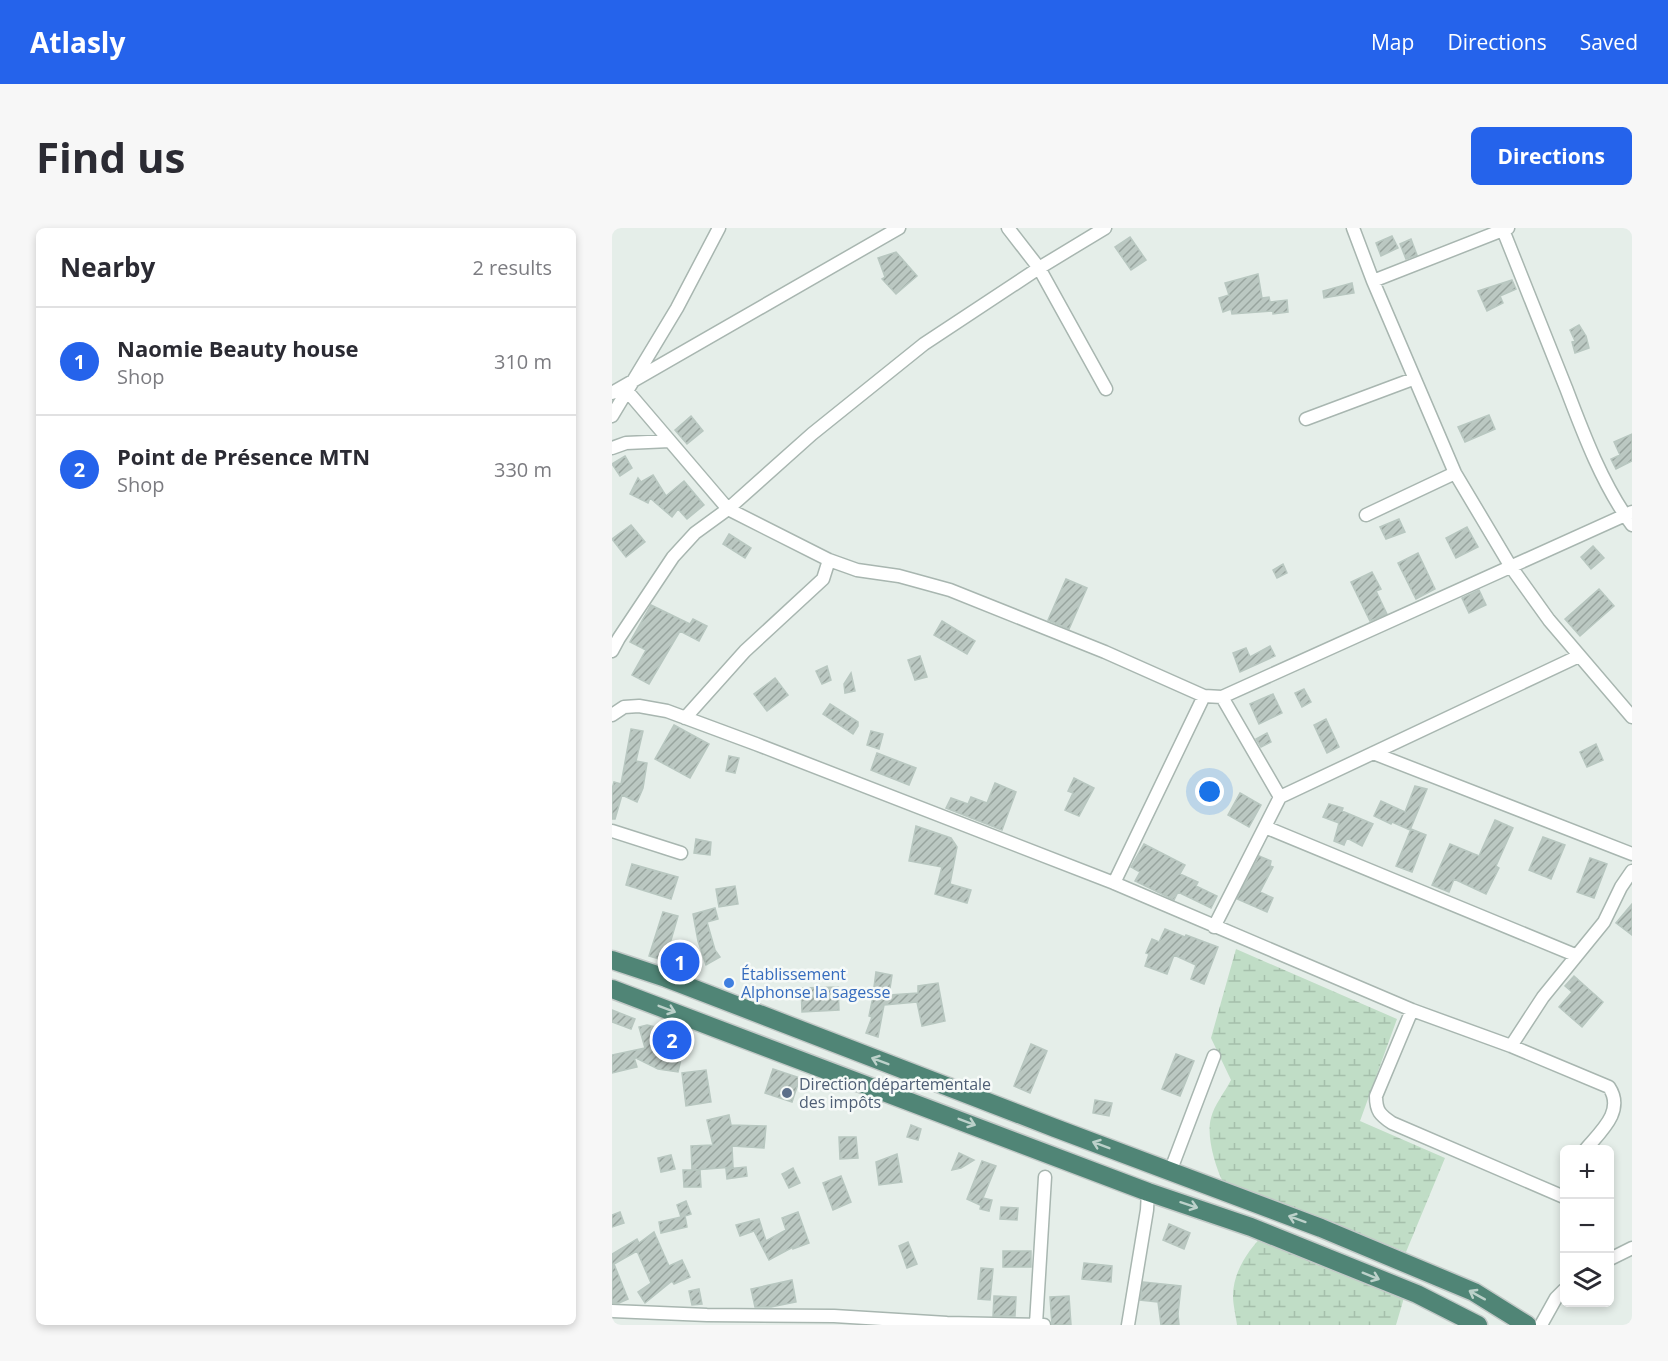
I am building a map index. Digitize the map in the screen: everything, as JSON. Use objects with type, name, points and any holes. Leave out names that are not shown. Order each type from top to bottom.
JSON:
[{"type":"highway","points":[[612,960],[666,978],[1321,1228],[1464,1288],[1527,1325]]},
{"type":"highway","points":[[612,989],[1148,1192],[1202,1209],[1417,1294],[1478,1325]]},
{"type":"street","points":[[612,416],[677,308],[719,228]]},
{"type":"street","points":[[612,393],[630,387],[899,228]]},
{"type":"street","points":[[1008,228],[1039,268],[1106,389]]},
{"type":"street","points":[[612,651],[673,557],[695,533],[728,509],[812,434],[924,344],[1039,268],[1105,228]]},
{"type":"street","points":[[1353,228],[1413,379],[1455,473],[1511,567],[1549,620],[1632,717]]},
{"type":"street","points":[[630,387],[670,441],[728,509],[829,560],[857,570],[898,576],[950,590],[1105,652],[1204,696],[1222,697],[1511,567],[1630,517],[1582,430],[1505,229],[1373,282]]},
{"type":"street","points":[[1306,419],[1413,379]]},
{"type":"street","points":[[612,448],[626,443],[670,441]]},
{"type":"street","points":[[1366,515],[1455,473]]},
{"type":"street","points":[[685,718],[745,651],[822,579],[829,560]]},
{"type":"street","points":[[1214,927],[1280,797],[1579,656]]},
{"type":"street","points":[[1114,884],[1204,696]]},
{"type":"street","points":[[1222,697],[1280,797]]},
{"type":"street","points":[[612,702],[624,707],[639,706],[666,711],[908,801],[1114,884],[1412,1010],[1511,1046],[1609,1087],[1616,1096],[1615,1107],[1609,1121],[1589,1145]]},
{"type":"street","points":[[612,715],[624,707]]},
{"type":"street","points":[[1373,753],[1632,855]]},
{"type":"street","points":[[1265,827],[1575,955]]},
{"type":"street","points":[[612,831],[681,853]]},
{"type":"street","points":[[1511,1046],[1543,997],[1604,922],[1621,887],[1632,871]]},
{"type":"street","points":[[1412,1010],[1376,1096],[1379,1114],[1392,1123],[1560,1195]]},
{"type":"street","points":[[1170,1172],[1214,1056]]},
{"type":"street","points":[[1036,1324],[1045,1178]]},
{"type":"street","points":[[1128,1325],[1148,1192]]},
{"type":"street","points":[[1614,1257],[1632,1248]]},
{"type":"street","points":[[1541,1325],[1560,1294]]},
{"type":"street","points":[[612,1311],[708,1320],[1044,1325]]},
{"type":"green space","points":[[1236,949],[1397,1019],[1360,1121],[1445,1158],[1406,1252],[1223,1182],[1212,1150],[1210,1125],[1215,1108],[1231,1080],[1211,1038]]},
{"type":"green space","points":[[1266,1232],[1408,1284],[1396,1325],[1237,1325],[1233,1303],[1236,1278],[1248,1253]]},
{"type":"building","points":[[1392,236],[1398,248],[1381,256],[1376,243]]},
{"type":"building","points":[[1130,237],[1146,260],[1131,270],[1115,247]]},
{"type":"building","points":[[1411,239],[1417,255],[1406,259],[1400,244]]},
{"type":"building","points":[[896,252],[917,276],[896,294],[882,279],[885,277],[878,258]]},
{"type":"building","points":[[1258,274],[1262,298],[1269,297],[1270,302],[1287,300],[1288,312],[1232,314],[1231,309],[1223,312],[1219,298],[1229,295],[1225,283]]},
{"type":"building","points":[[1512,280],[1516,289],[1500,296],[1503,303],[1487,311],[1478,291]]},
{"type":"building","points":[[1352,283],[1354,293],[1324,298],[1323,291]]},
{"type":"building","points":[[1579,325],[1586,336],[1589,348],[1575,353],[1572,342],[1575,341],[1570,330]]},
{"type":"building","points":[[1489,415],[1495,429],[1465,442],[1458,427]]},
{"type":"building","points":[[691,416],[703,431],[687,444],[675,430]]},
{"type":"building","points":[[1632,434],[1632,461],[1616,469],[1611,459],[1620,455],[1614,442]]},
{"type":"building","points":[[625,456],[632,468],[620,476],[612,464]]},
{"type":"building","points":[[653,475],[666,496],[684,481],[704,505],[687,519],[678,509],[672,517],[650,498],[648,503],[630,494],[638,478],[641,482]]},
{"type":"building","points":[[1399,519],[1405,532],[1386,539],[1380,527]]},
{"type":"building","points":[[631,525],[645,542],[626,557],[612,539]]},
{"type":"building","points":[[1467,527],[1478,547],[1456,558],[1446,538]]},
{"type":"building","points":[[729,534],[751,548],[745,558],[723,544]]},
{"type":"building","points":[[1593,546],[1604,558],[1591,569],[1581,557]]},
{"type":"building","points":[[1418,553],[1435,589],[1416,599],[1398,563]]},
{"type":"building","points":[[1283,564],[1287,573],[1277,578],[1273,570]]},
{"type":"building","points":[[1372,572],[1381,589],[1376,591],[1387,614],[1370,621],[1351,582]]},
{"type":"building","points":[[1066,579],[1087,588],[1069,629],[1048,620]]},
{"type":"building","points":[[1599,589],[1614,606],[1580,636],[1565,619]]},
{"type":"building","points":[[1479,590],[1486,605],[1469,613],[1462,598]]},
{"type":"building","points":[[651,605],[690,624],[693,619],[707,626],[699,641],[680,631],[649,684],[632,675],[646,650],[630,642]]},
{"type":"building","points":[[942,621],[975,641],[967,654],[934,635]]},
{"type":"building","points":[[1270,646],[1275,656],[1240,672],[1233,653],[1246,648],[1250,657]]},
{"type":"building","points":[[920,656],[927,677],[915,680],[908,660]]},
{"type":"building","points":[[827,666],[831,680],[822,684],[816,671]]},
{"type":"building","points":[[851,673],[855,691],[845,693],[844,684]]},
{"type":"building","points":[[775,678],[788,695],[767,711],[754,694]]},
{"type":"building","points":[[1304,689],[1311,702],[1302,707],[1295,693]]},
{"type":"building","points":[[1273,694],[1282,713],[1259,724],[1250,704]]},
{"type":"building","points":[[830,704],[858,722],[853,734],[823,714]]},
{"type":"building","points":[[1326,719],[1339,747],[1327,753],[1314,725]]},
{"type":"building","points":[[674,725],[709,744],[690,778],[655,759]]},
{"type":"building","points":[[631,729],[643,731],[636,761],[647,763],[643,788],[637,802],[622,795],[615,819],[612,819],[612,789],[614,782],[621,784]]},
{"type":"building","points":[[871,731],[883,734],[879,749],[867,745]]},
{"type":"building","points":[[1267,733],[1271,742],[1261,747],[1256,739]]},
{"type":"building","points":[[1596,744],[1603,760],[1587,767],[1580,752]]},
{"type":"building","points":[[877,753],[916,768],[909,785],[871,770]]},
{"type":"building","points":[[729,756],[739,758],[735,773],[726,771]]},
{"type":"building","points":[[1074,778],[1094,788],[1079,816],[1065,810],[1073,793],[1068,791]]},
{"type":"building","points":[[995,783],[1016,792],[1002,830],[946,808],[951,798],[968,804],[971,797],[987,803]]},
{"type":"building","points":[[1415,786],[1427,789],[1410,830],[1374,816],[1381,801],[1405,812]]},
{"type":"building","points":[[1240,793],[1261,805],[1249,827],[1228,815]]},
{"type":"building","points":[[1329,804],[1343,808],[1342,811],[1373,824],[1362,846],[1347,838],[1344,845],[1334,841],[1339,823],[1323,817]]},
{"type":"building","points":[[1495,820],[1513,828],[1496,866],[1499,868],[1486,894],[1454,879],[1449,892],[1432,885],[1450,844],[1479,856]]},
{"type":"building","points":[[916,826],[951,838],[957,847],[950,884],[971,890],[967,903],[935,894],[942,867],[909,861]]},
{"type":"building","points":[[1411,829],[1426,835],[1412,872],[1396,866]]},
{"type":"building","points":[[1543,837],[1565,845],[1551,879],[1529,870]]},
{"type":"building","points":[[696,839],[711,842],[710,855],[694,853]]},
{"type":"building","points":[[1144,844],[1185,865],[1180,874],[1198,882],[1196,886],[1217,896],[1211,908],[1178,892],[1174,900],[1135,881],[1140,872],[1131,867]]},
{"type":"building","points":[[1259,856],[1271,861],[1270,866],[1273,867],[1260,892],[1273,898],[1267,912],[1237,899]]},
{"type":"building","points":[[1590,858],[1607,864],[1594,898],[1577,892]]},
{"type":"building","points":[[632,864],[678,877],[671,899],[626,885]]},
{"type":"building","points":[[735,886],[738,904],[719,907],[716,889]]},
{"type":"building","points":[[1632,904],[1632,935],[1616,923]]},
{"type":"building","points":[[715,908],[718,919],[707,922],[715,950],[720,957],[706,965],[698,941],[693,914]]},
{"type":"building","points":[[663,912],[678,916],[669,947],[687,952],[683,966],[649,956]]},
{"type":"building","points":[[1165,929],[1218,947],[1204,984],[1191,979],[1196,965],[1174,955],[1167,974],[1145,966],[1149,954],[1146,953],[1152,939],[1159,942]]},
{"type":"building","points":[[876,972],[892,975],[889,995],[918,993],[918,986],[938,983],[945,1021],[922,1026],[917,1002],[884,1005],[878,1037],[866,1033],[872,1017],[869,1016]]},
{"type":"building","points":[[1574,976],[1603,1002],[1582,1027],[1559,1007],[1572,992],[1565,986]]},
{"type":"building","points":[[838,987],[839,1010],[802,1012],[801,988]]},
{"type":"building","points":[[612,1010],[635,1019],[631,1029],[612,1022]]},
{"type":"building","points":[[647,1025],[687,1034],[678,1072],[658,1069],[634,1057],[637,1067],[612,1073],[612,1055],[645,1048],[639,1027]]},
{"type":"building","points":[[1031,1044],[1047,1051],[1030,1093],[1014,1086]]},
{"type":"building","points":[[1176,1054],[1194,1061],[1180,1096],[1162,1089]]},
{"type":"building","points":[[773,1069],[800,1078],[792,1102],[765,1093]]},
{"type":"building","points":[[706,1070],[711,1102],[686,1106],[682,1073]]},
{"type":"building","points":[[1095,1100],[1112,1103],[1109,1116],[1093,1113]]},
{"type":"building","points":[[729,1115],[731,1125],[766,1126],[764,1148],[732,1146],[733,1167],[694,1170],[700,1170],[701,1187],[684,1187],[683,1170],[692,1170],[691,1146],[713,1145],[707,1120]]},
{"type":"building","points":[[911,1125],[921,1129],[918,1140],[907,1137]]},
{"type":"building","points":[[839,1137],[856,1137],[858,1158],[840,1159]]},
{"type":"building","points":[[959,1153],[974,1160],[961,1168],[952,1170]]},
{"type":"building","points":[[897,1154],[902,1182],[879,1185],[876,1162]]},
{"type":"building","points":[[671,1155],[675,1169],[661,1172],[658,1158]]},
{"type":"building","points":[[982,1161],[996,1166],[983,1198],[992,1200],[989,1211],[980,1209],[982,1201],[980,1205],[967,1199]]},
{"type":"building","points":[[746,1167],[747,1176],[727,1179],[726,1169]]},
{"type":"building","points":[[793,1168],[800,1183],[789,1188],[782,1174]]},
{"type":"building","points":[[841,1176],[851,1202],[833,1210],[823,1183]]},
{"type":"building","points":[[686,1201],[691,1214],[685,1216],[687,1227],[661,1233],[659,1222],[681,1217],[677,1205]]},
{"type":"building","points":[[1001,1207],[1018,1208],[1017,1220],[1000,1219]]},
{"type":"building","points":[[620,1212],[624,1223],[612,1227],[612,1215]]},
{"type":"building","points":[[798,1212],[809,1243],[793,1249],[793,1247],[769,1260],[754,1231],[740,1236],[736,1225],[759,1219],[766,1241],[786,1230],[782,1218]]},
{"type":"building","points":[[1169,1224],[1190,1233],[1184,1249],[1163,1240]]},
{"type":"building","points":[[654,1232],[669,1266],[682,1260],[690,1277],[674,1284],[672,1281],[645,1303],[638,1292],[651,1283],[637,1251],[614,1264],[628,1299],[612,1303],[612,1254],[637,1239],[639,1243]]},
{"type":"building","points":[[908,1242],[917,1264],[907,1268],[899,1246]]},
{"type":"building","points":[[1003,1251],[1031,1251],[1031,1267],[1003,1267]]},
{"type":"building","points":[[1084,1263],[1112,1266],[1111,1282],[1082,1279]]},
{"type":"building","points":[[981,1268],[993,1269],[990,1300],[978,1299]]},
{"type":"building","points":[[792,1280],[796,1302],[771,1307],[755,1307],[751,1289]]},
{"type":"building","points":[[1143,1282],[1181,1286],[1179,1325],[1161,1325],[1158,1302],[1140,1300]]},
{"type":"building","points":[[699,1289],[702,1304],[692,1305],[689,1291]]},
{"type":"building","points":[[994,1296],[1016,1297],[1015,1316],[993,1316]]},
{"type":"building","points":[[1069,1296],[1071,1325],[1052,1325],[1050,1297]]},
{"type":"place","name":"Naomie Beauty house","points":[[680,962]]},
{"type":"place","name":"Établissement Alphonse la sagesse","points":[[729,983]]},
{"type":"place","name":"Point de Présence MTN","points":[[672,1040]]},
{"type":"place","name":"Direction départementale des impôts","points":[[787,1093]]}]
